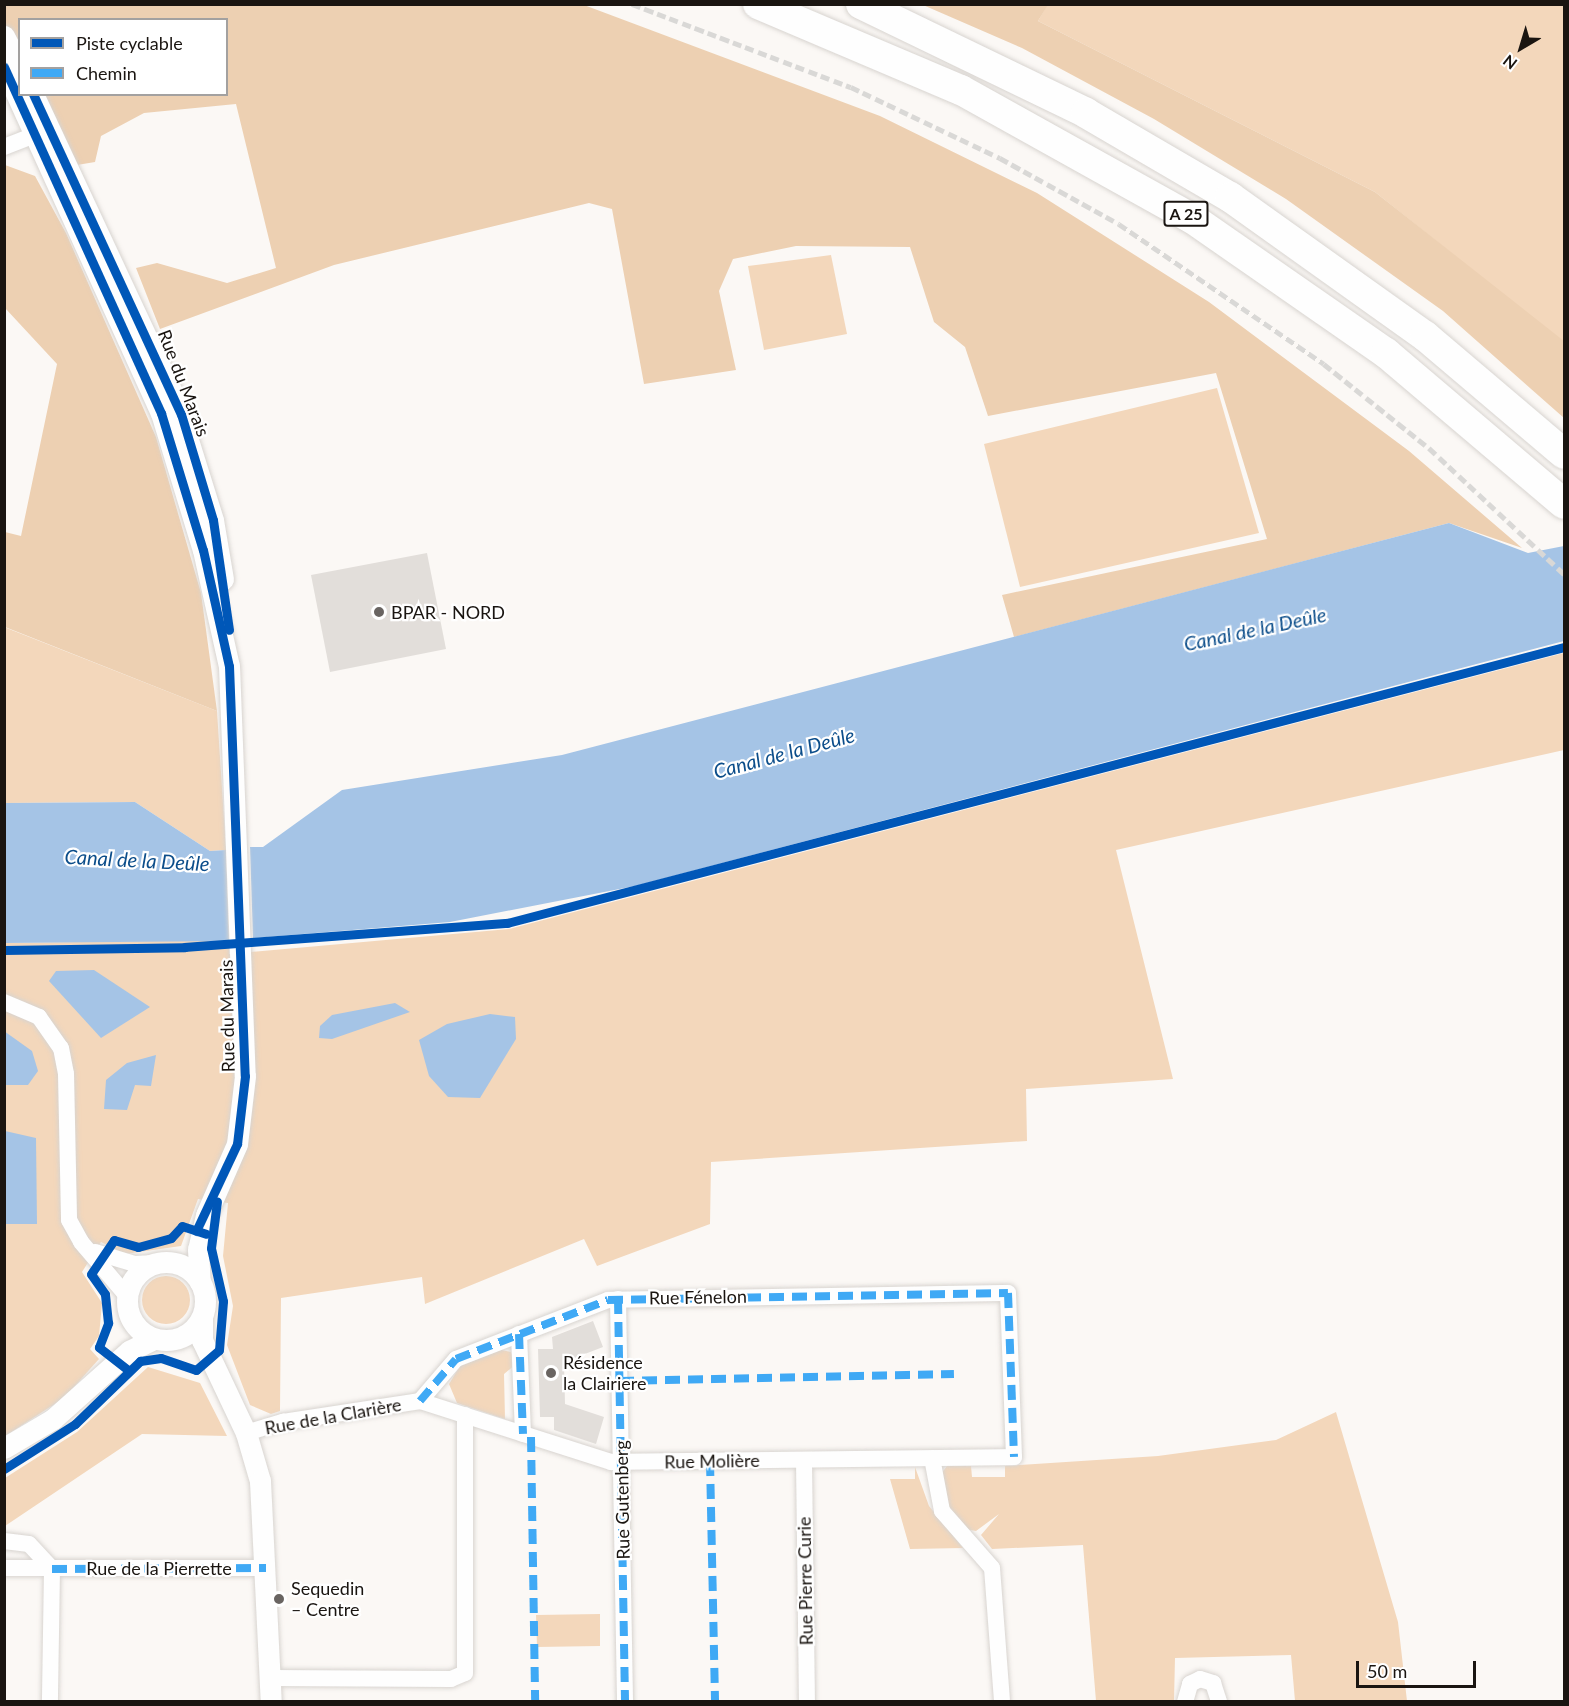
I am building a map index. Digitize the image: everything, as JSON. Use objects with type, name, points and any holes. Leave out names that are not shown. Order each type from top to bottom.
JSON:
[{"type":"highway","name":"A 25","points":[[758,4],[962,90],[1193,219],[1386,353],[1564,504]]},
{"type":"highway","name":"A 25","points":[[861,4],[1086,113],[1230,197],[1425,336],[1564,454]]},
{"type":"street","points":[[4,36],[18,63]]},
{"type":"street","points":[[4,67],[18,91]]},
{"type":"street","points":[[21,96],[43,133]]},
{"type":"street","points":[[34,96],[43,133]]},
{"type":"street","points":[[4,147],[43,133]]},
{"type":"street","name":"Rue du Marais","points":[[43,133],[168,432],[229,666],[246,1062],[239,1136],[201,1223],[196,1261],[200,1282]]},
{"type":"street","points":[[4,1002],[39,1017],[61,1047],[66,1074],[68,1210],[75,1235],[89,1250],[126,1301],[134,1325],[162,1340],[217,1377]]},
{"type":"street","name":"Rue du Marais","points":[[161,1262],[201,1223]]},
{"type":"street","points":[[89,1250],[126,1262],[161,1262],[189,1269],[200,1282],[202,1340],[217,1377],[246,1433],[260,1482],[271,1701]]},
{"type":"street","points":[[101,1373],[122,1335],[126,1301],[134,1277],[161,1262]]},
{"type":"street","name":"Rue Fénelon","points":[[420,1401],[450,1362],[519,1334],[618,1299],[1008,1293],[1014,1457]]},
{"type":"street","name":"Rue Gutenberg","points":[[618,1299],[625,1701]]},
{"type":"street","points":[[4,1448],[53,1419],[101,1373],[162,1340],[187,1335],[202,1317]]},
{"type":"street","points":[[519,1334],[523,1434]]},
{"type":"street","name":"Rue Molière","points":[[420,1401],[621,1463],[1014,1457]]},
{"type":"street","name":"Rue de la Clarière","points":[[246,1433],[284,1422],[420,1401]]},
{"type":"street","points":[[270,1678],[452,1679],[465,1673],[465,1415]]},
{"type":"street","points":[[932,1458],[942,1511],[992,1568],[1002,1700]]},
{"type":"street","name":"Rue Pierre Curie","points":[[804,1460],[807,1701]]},
{"type":"street","points":[[4,1541],[29,1544],[52,1569],[50,1701]]},
{"type":"street","name":"Rue de la Pierrette","points":[[4,1568],[266,1568]]},
{"type":"street","points":[[1185,1701],[1190,1684],[1200,1679],[1213,1683],[1219,1701]]},
{"type":"shaded area","points":[[1048,4],[1564,5],[1564,343],[1375,192],[1038,21]]},
{"type":"shaded area","points":[[4,5],[584,5],[880,116],[1037,193],[1209,302],[1409,451],[1522,548],[1449,523],[1014,637],[1002,595],[1267,539],[1216,373],[988,416],[965,347],[934,322],[910,247],[796,246],[733,259],[719,291],[736,370],[644,384],[612,209],[589,203],[334,265],[160,329],[136,268],[157,263],[227,283],[276,268],[236,104],[144,113],[101,136],[95,162],[71,166],[38,96],[228,96],[228,18],[18,18],[18,53],[5,23]]},
{"type":"shaded area","points":[[923,5],[1048,5],[1038,21],[1375,192],[1564,341],[1564,418],[1443,311],[1286,199],[1154,119],[1022,48]]},
{"type":"shaded area","points":[[5,165],[35,176],[66,233],[156,437],[201,593],[217,711],[5,627],[5,532],[21,536],[57,364],[5,308]]},
{"type":"shaded area","points":[[831,255],[847,334],[764,350],[748,266]]},
{"type":"shaded area","points":[[1217,388],[1259,533],[1020,587],[984,444]]},
{"type":"shaded area","points":[[4,627],[217,711],[226,850],[210,851],[135,802],[5,803]]},
{"type":"shaded area","points":[[1564,653],[1564,750],[1116,850],[1173,1079],[1026,1089],[1027,1141],[711,1162],[710,1224],[597,1266],[584,1239],[425,1304],[422,1277],[281,1298],[280,1411],[271,1414],[250,1405],[227,1345],[233,1306],[223,1256],[228,1203],[198,1199],[181,1246],[125,1254],[101,1242],[82,1272],[102,1303],[99,1336],[90,1349],[99,1359],[64,1398],[5,1436],[5,943],[218,940],[229,941],[229,954],[509,929]]},
{"type":"shaded area","points":[[161,1276],[171,1276],[183,1283],[190,1295],[190,1305],[183,1317],[171,1324],[161,1324],[146,1313],[142,1305],[142,1295],[153,1280]]},
{"type":"shaded area","points":[[501,1350],[511,1352],[516,1364],[504,1374],[505,1419],[457,1403],[449,1384],[460,1366]]},
{"type":"shaded area","points":[[148,1367],[200,1383],[227,1436],[142,1434],[5,1526],[5,1478],[77,1432]]},
{"type":"shaded area","points":[[1336,1412],[1398,1622],[1407,1701],[1295,1701],[1291,1655],[1175,1658],[1174,1701],[1096,1701],[1083,1545],[992,1549],[981,1535],[999,1514],[976,1531],[965,1529],[948,1506],[941,1474],[947,1466],[971,1466],[972,1477],[1005,1477],[1005,1466],[1158,1456],[1276,1440]]},
{"type":"shaded area","points":[[915,1467],[929,1506],[963,1548],[910,1549],[890,1479],[915,1479]]},
{"type":"shaded area","points":[[600,1614],[600,1646],[537,1647],[536,1615]]},
{"type":"water","name":"Canal de la Deûle","points":[[1449,523],[1528,553],[1564,546],[1564,641],[635,886],[450,922],[253,938],[250,847],[263,847],[342,790],[562,755]]},
{"type":"water","name":"Canal de la Deûle","points":[[135,802],[210,851],[226,850],[229,941],[5,943],[5,803]]},
{"type":"water","points":[[94,970],[150,1007],[101,1038],[49,981],[56,971]]},
{"type":"water","points":[[395,1003],[410,1012],[332,1039],[319,1038],[320,1026],[332,1015]]},
{"type":"water","points":[[490,1014],[515,1017],[516,1039],[480,1098],[448,1097],[429,1076],[419,1040],[447,1024]]},
{"type":"water","points":[[4,1031],[32,1051],[38,1071],[28,1085],[5,1085]]},
{"type":"water","points":[[156,1055],[151,1086],[135,1085],[127,1110],[104,1109],[106,1080],[127,1063]]},
{"type":"water","points":[[5,1131],[36,1138],[37,1224],[5,1224]]},
{"type":"building","name":"BPAR - NORD","points":[[427,553],[446,649],[330,672],[311,575]]},
{"type":"building","name":"Résidence la Clairiere","points":[[593,1321],[603,1347],[564,1362],[565,1404],[604,1417],[596,1444],[554,1430],[554,1417],[540,1417],[538,1349],[553,1349],[552,1337]]},
{"type":"railway","points":[[632,4],[851,87],[1000,158],[1119,224],[1324,364],[1429,448],[1564,574]]},
{"type":"marked path","points":[[420,1401],[456,1359],[608,1300],[1008,1293],[1014,1457]]},
{"type":"marked path","points":[[618,1299],[625,1702]]},
{"type":"marked path","points":[[519,1334],[523,1434]]},
{"type":"marked path","points":[[619,1381],[954,1374]]},
{"type":"marked path","points":[[531,1437],[535,1702]]},
{"type":"marked path","points":[[710,1461],[715,1702]]},
{"type":"marked path","points":[[52,1569],[266,1568]]},
{"type":"cycle path","points":[[4,67],[161,413],[203,550],[229,666],[245,1076],[237,1144],[196,1231]]},
{"type":"cycle path","points":[[34,96],[181,414],[213,520],[229,630]]},
{"type":"cycle path","points":[[4,950],[185,947],[507,923],[1564,647]]},
{"type":"cycle path","points":[[4,1469],[75,1424],[140,1361],[161,1358],[196,1370],[219,1350],[223,1301],[211,1248],[217,1201]]},
{"type":"cycle path","points":[[128,1370],[99,1347],[108,1323],[105,1294],[91,1274],[114,1240],[138,1247],[171,1238],[182,1226],[206,1234]]},
{"type":"place","name":"BPAR - NORD","points":[[379,612]]},
{"type":"place","name":"Résidence la Clairiere","points":[[551,1373]]},
{"type":"place","name":"Sequedin – Centre","points":[[279,1599]]}]
